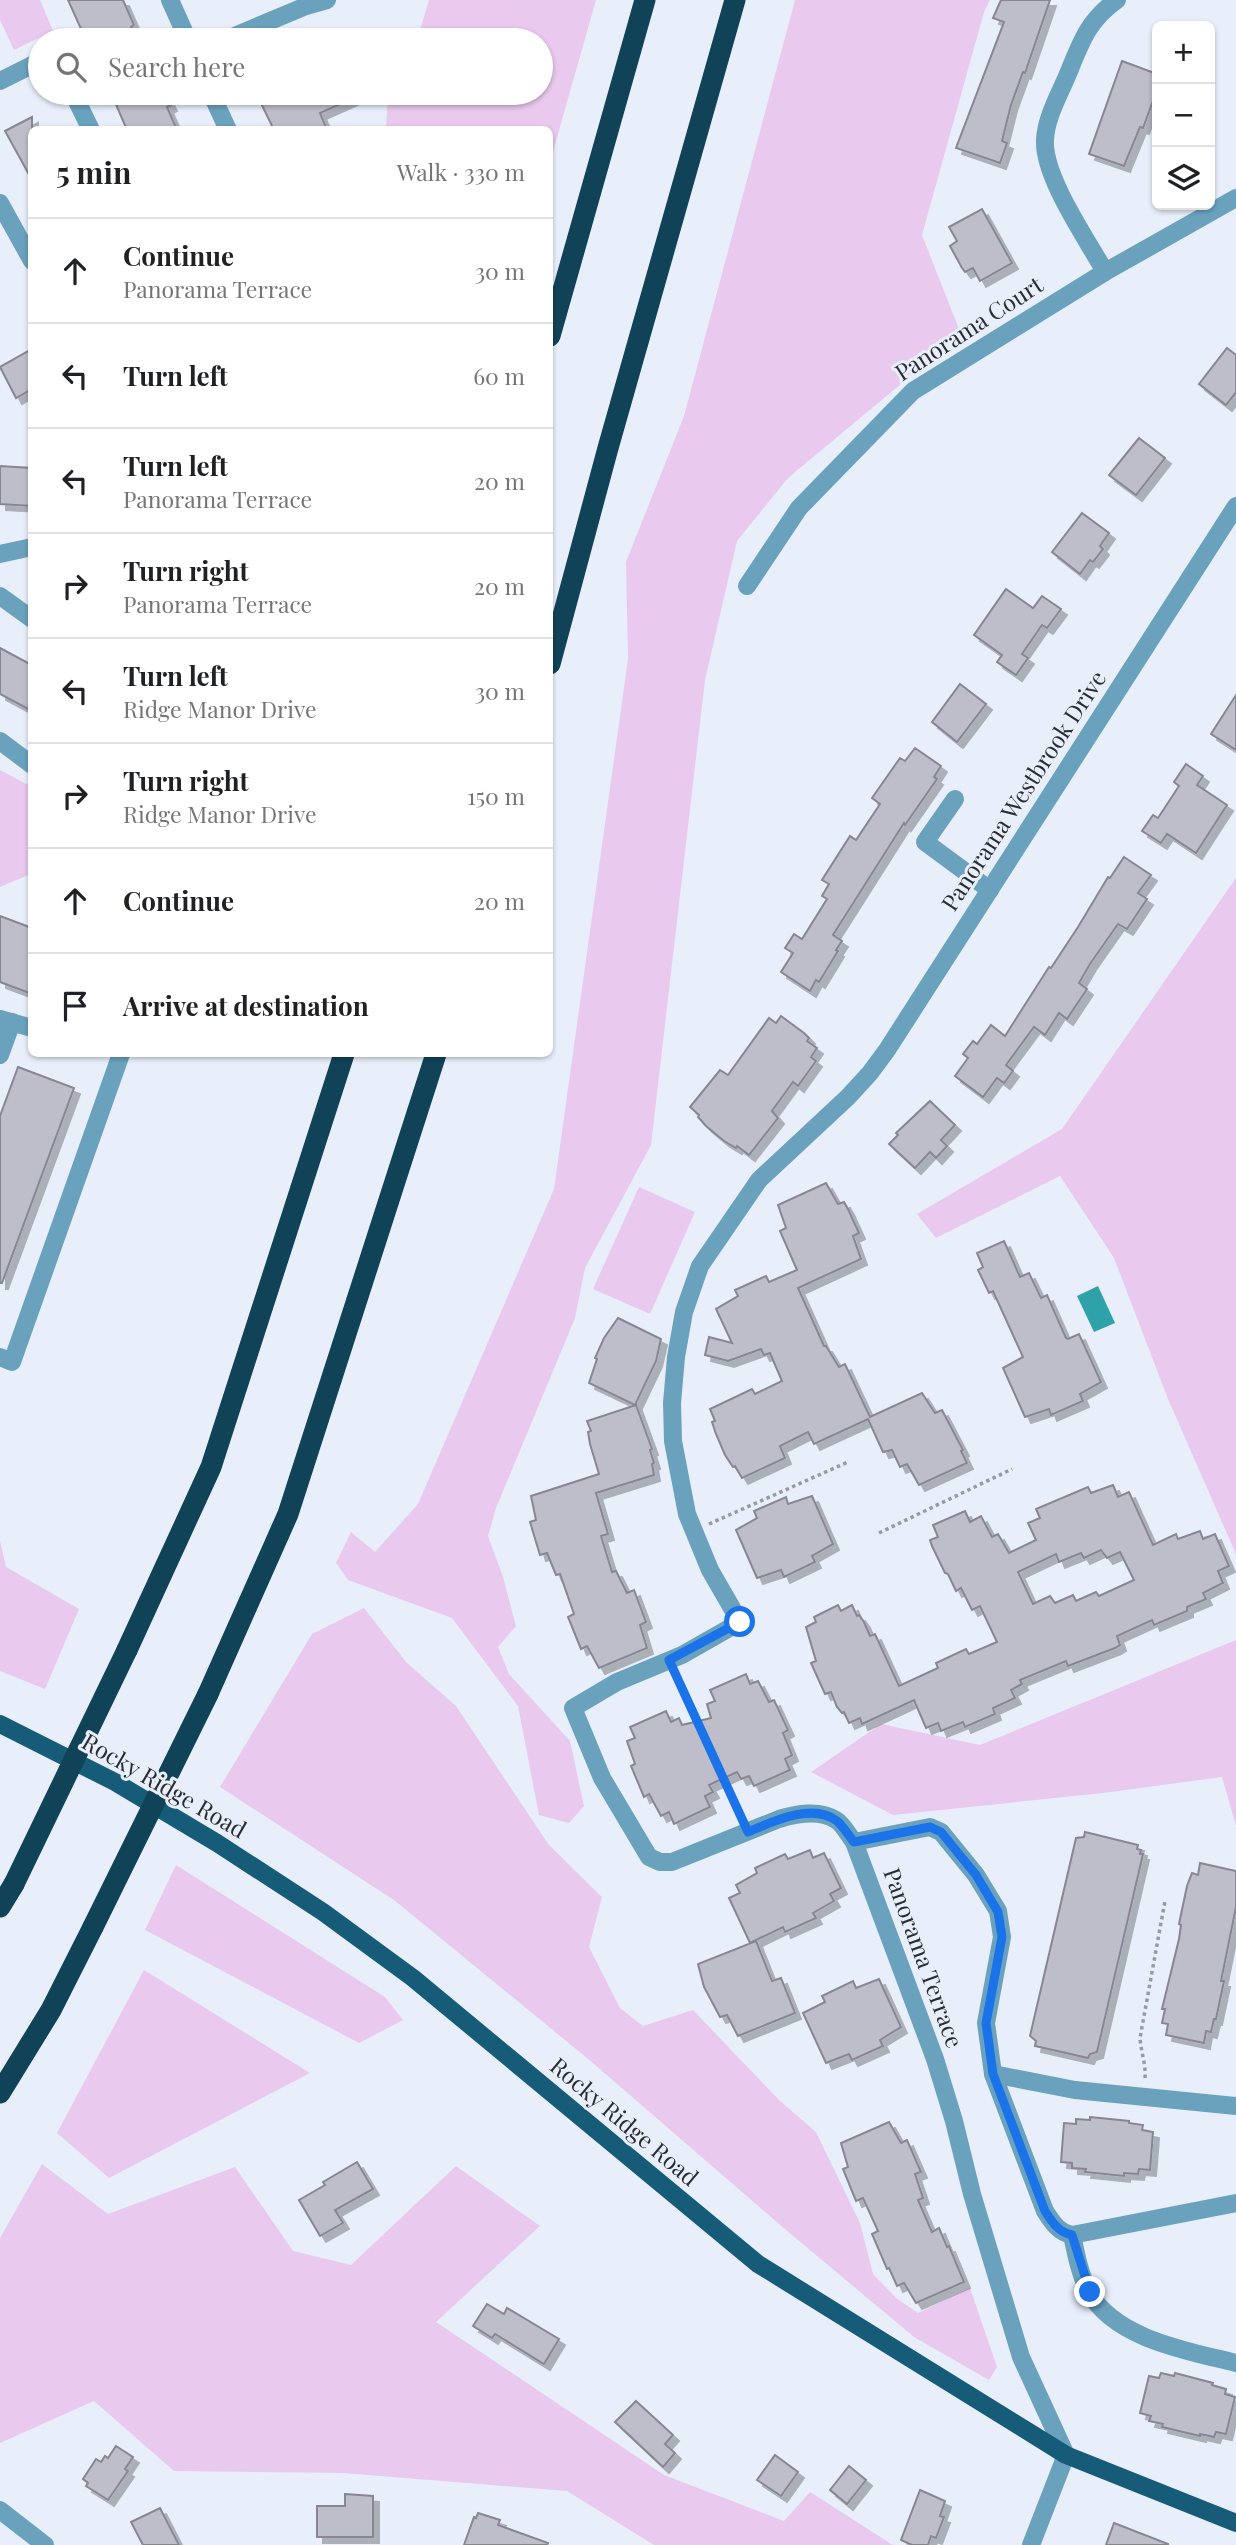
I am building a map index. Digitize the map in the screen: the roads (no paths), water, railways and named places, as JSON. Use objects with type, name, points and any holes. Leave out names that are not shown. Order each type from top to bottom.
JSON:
[{"type":"highway","points":[[553,325],[645,0]]},
{"type":"highway","points":[[553,653],[608,447],[735,0]]},
{"type":"highway","points":[[0,1907],[14,1884],[127,1650],[211,1466],[343,1057]]},
{"type":"highway","points":[[0,2093],[51,2010],[93,1927],[208,1694],[288,1514],[435,1057]]},
{"type":"highway","points":[[0,2100],[21,2058]]},
{"type":"main road","name":"Rocky Ridge Road","points":[[0,1724],[114,1782],[217,1843],[323,1912],[413,1978],[758,2264],[1066,2455],[1236,2523]]},
{"type":"street","points":[[170,0],[183,28]]},
{"type":"street","points":[[254,28],[327,0]]},
{"type":"street","points":[[1105,272],[1058,188],[1047,161],[1045,141],[1049,121],[1084,34],[1101,12],[1118,0]]},
{"type":"street","points":[[0,80],[28,67]]},
{"type":"street","points":[[79,105],[89,126]]},
{"type":"street","points":[[217,105],[226,126]]},
{"type":"street","name":"Panorama Court","points":[[747,586],[799,508],[913,391],[1105,272],[1236,198]]},
{"type":"street","points":[[0,203],[28,254]]},
{"type":"street","name":"Panorama Westbrook Drive","points":[[848,1097],[887,1050],[1236,506]]},
{"type":"street","points":[[0,554],[28,548]]},
{"type":"street","points":[[0,596],[28,617]]},
{"type":"street","points":[[0,741],[28,762]]},
{"type":"street","points":[[955,799],[925,842],[990,890]]},
{"type":"street","points":[[0,1055],[6,1020],[28,1027]]},
{"type":"street","points":[[0,1357],[12,1362],[120,1057]]},
{"type":"street","name":"Panorama Terrace","points":[[848,1097],[759,1180],[700,1266],[684,1312],[671,1403],[673,1441],[687,1514],[710,1570],[740,1622],[669,1660],[617,1682],[573,1708],[602,1778],[649,1857],[672,1862],[797,1814],[813,1814],[836,1820],[854,1842],[935,2059],[1021,2357],[1066,2455]]},
{"type":"street","points":[[854,1842],[930,1827],[941,1832],[976,1875],[998,1912],[1002,1937],[986,2023],[993,2074],[1045,2211],[1056,2227],[1063,2233],[1072,2235],[1236,2203]]},
{"type":"street","points":[[993,2074],[1075,2090],[1236,2106]]},
{"type":"street","points":[[1072,2235],[1090,2292],[1108,2315],[1135,2332],[1171,2347],[1236,2363]]},
{"type":"street","points":[[1031,2545],[1066,2455]]},
{"type":"street","points":[[0,2510],[46,2545]]},
{"type":"water","points":[[1098,1286],[1115,1323],[1094,1332],[1077,1296]]}]
